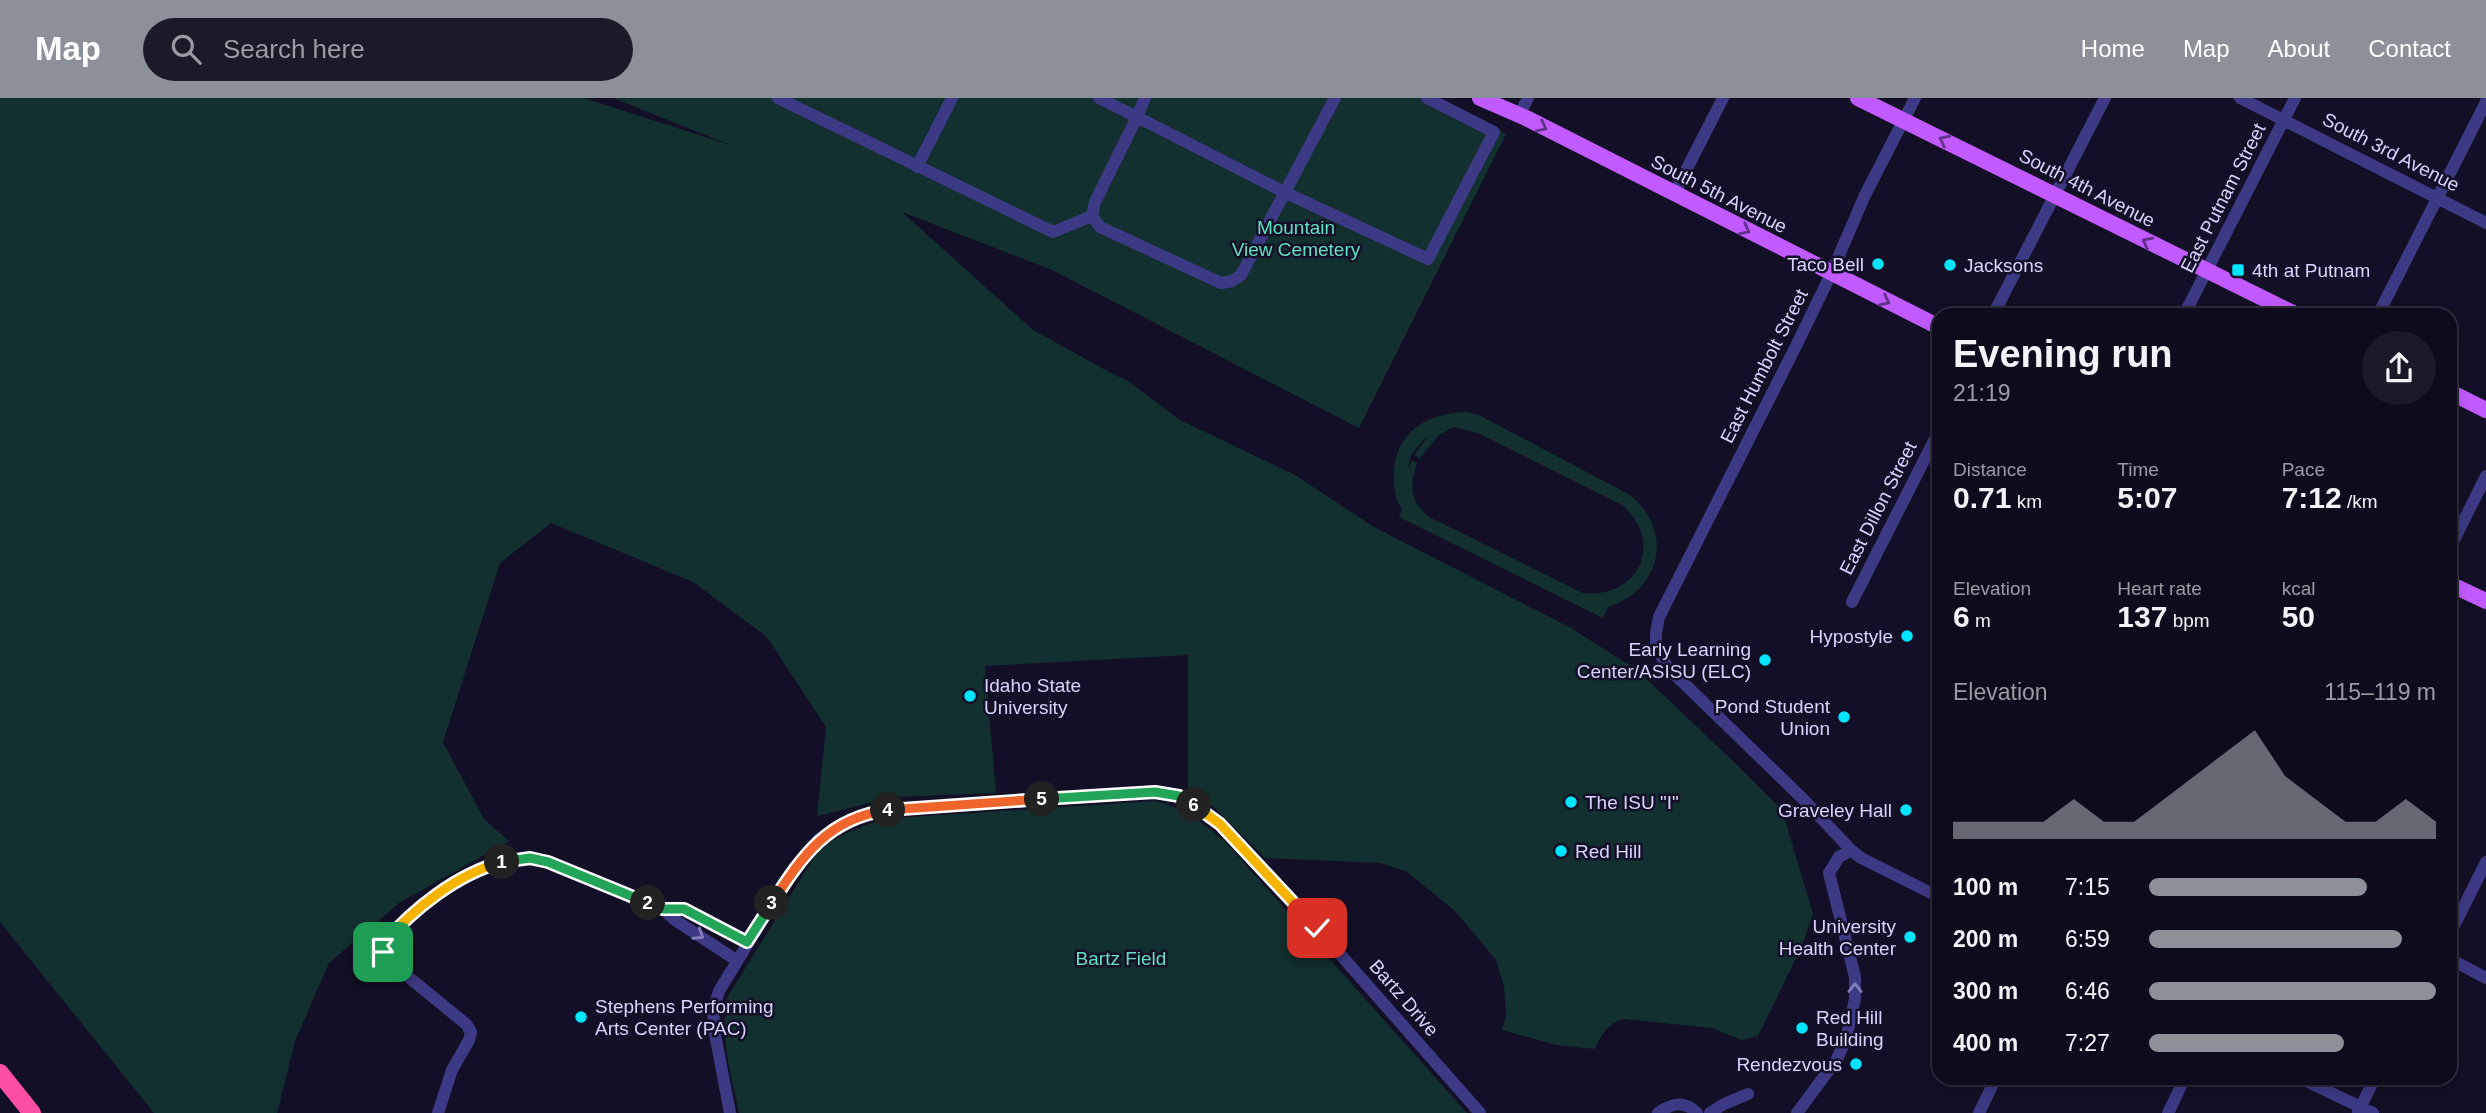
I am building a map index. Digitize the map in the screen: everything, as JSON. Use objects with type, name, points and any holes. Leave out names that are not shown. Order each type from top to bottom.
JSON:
[{"type":"highway","points":[[0,1073],[32,1113]]},
{"type":"main road","name":"South 5th Avenue","points":[[1480,98],[1519,115],[1932,324]]},
{"type":"main road","name":"South 4th Avenue","points":[[1858,98],[2283,308]]},
{"type":"main road","points":[[2457,396],[2486,410]]},
{"type":"main road","points":[[2457,587],[2486,601]]},
{"type":"street","points":[[917,167],[952,98]]},
{"type":"street","points":[[1099,98],[1284,192],[1428,259],[1494,132],[1427,98]]},
{"type":"street","points":[[1145,98],[1095,202],[1092,216],[1100,227],[1221,283],[1232,281],[1241,275],[1335,98]]},
{"type":"street","points":[[1519,115],[1528,98]]},
{"type":"street","points":[[1674,194],[1723,98]]},
{"type":"street","name":"East Humbolt Street","points":[[1851,850],[1749,745],[1677,678],[1658,652],[1656,633],[1660,617],[1831,274],[1865,195],[1915,98]]},
{"type":"street","points":[[1997,308],[2105,98]]},
{"type":"street","name":"South 3rd Avenue","points":[[2240,98],[2486,222]]},
{"type":"street","name":"East Putnam Street","points":[[2188,308],[2295,98]]},
{"type":"street","points":[[787,100],[917,167],[1053,232],[1092,216]]},
{"type":"street","points":[[2382,308],[2486,102]]},
{"type":"street","name":"East Dillon Street","points":[[1852,602],[1932,445]]},
{"type":"street","points":[[2457,534],[2486,476]]},
{"type":"street","name":"Bartz Drive","points":[[730,1113],[715,1034],[713,1010],[719,991],[794,868],[814,845],[837,827],[856,818],[882,811],[1155,792],[1179,796],[1220,824],[1480,1113]]},
{"type":"street","points":[[1797,1113],[1837,1059],[1852,1017],[1855,977],[1829,873],[1839,857],[1851,850],[1861,858],[1932,894]]},
{"type":"street","points":[[438,1113],[452,1070],[471,1032],[466,1024],[385,958],[383,944],[449,887],[497,863],[530,858],[548,862],[663,909],[675,920],[736,960]]},
{"type":"street","points":[[2457,920],[2486,862]]},
{"type":"street","points":[[663,909],[684,909],[747,942]]},
{"type":"street","points":[[2457,964],[2486,978]]},
{"type":"street","points":[[1979,1113],[1993,1085]]},
{"type":"street","points":[[2168,1113],[2182,1085]]},
{"type":"street","points":[[2314,1085],[2364,1111],[2373,1085]]},
{"type":"street","points":[[1710,1113],[1748,1094]]},
{"type":"street","points":[[1658,1113],[1675,1104],[1686,1104],[1697,1113]]},
{"type":"green space","name":"Mountain View Cemetery","points":[[0,98],[584,98],[733,146],[613,98],[1435,98],[1506,134],[1359,428],[1052,270],[902,212],[1033,330],[1128,381],[1180,420],[1295,475],[1374,527],[1571,628],[1637,670],[1733,761],[1782,810],[1813,914],[1802,946],[1758,1036],[1741,1040],[1712,1028],[1624,1019],[1606,1030],[1595,1049],[1556,1045],[1502,1030],[1506,1015],[1504,986],[1496,960],[1456,912],[1406,871],[1380,863],[1265,858],[1214,807],[1188,787],[1188,655],[985,666],[996,793],[894,797],[817,816],[826,727],[767,637],[693,582],[551,523],[500,563],[443,742],[484,819],[509,841],[399,903],[329,963],[295,1041],[277,1113],[154,1113],[0,922]]},
{"type":"green space","points":[[1465,412],[1479,415],[1630,495],[1644,509],[1653,525],[1657,541],[1656,558],[1640,587],[1626,599],[1608,607],[1603,618],[1399,517],[1402,509],[1395,494],[1394,478],[1399,449],[1405,438],[1424,422]],"holes":[[[1454,427],[1478,433],[1622,505],[1635,520],[1642,535],[1640,565],[1631,578],[1619,587],[1603,592],[1583,593],[1429,517],[1418,505],[1413,493],[1417,463],[1412,461],[1408,469],[1410,457],[1424,439],[1427,438],[1414,455],[1420,458],[1439,435]]]},
{"type":"green space","name":"Bartz Field","points":[[1155,801],[1195,818],[1229,846],[1467,1113],[739,1113],[725,1040],[728,996],[816,854],[833,840],[868,824],[895,818]]},
{"type":"place","name":"Taco Bell","points":[[1878,264]]},
{"type":"place","name":"Jacksons","points":[[1950,265]]},
{"type":"place","name":"4th at Putnam","points":[[2238,270]]},
{"type":"place","name":"Hypostyle","points":[[1907,636]]},
{"type":"place","name":"Early Learning Center/ASISU (ELC)","points":[[1765,660]]},
{"type":"place","name":"Idaho State University","points":[[970,696]]},
{"type":"place","name":"Pond Student Union","points":[[1844,717]]},
{"type":"place","name":"The ISU \"I\"","points":[[1571,802]]},
{"type":"place","name":"Graveley Hall","points":[[1906,810]]},
{"type":"place","name":"Red Hill","points":[[1561,851]]},
{"type":"place","name":"University Health Center","points":[[1910,937]]},
{"type":"place","name":"Stephens Performing Arts Center (PAC)","points":[[581,1017]]},
{"type":"place","name":"Red Hill Building","points":[[1802,1028]]},
{"type":"place","name":"Rendezvous","points":[[1856,1064]]},
{"type":"route","points":[[383,952],[383,944],[422,906],[479,871],[513,859],[530,858],[548,862],[663,909],[684,909],[747,942],[794,868],[808,851],[819,839],[856,818],[909,808],[1155,792],[1179,796],[1220,824],[1317,928]]}]
